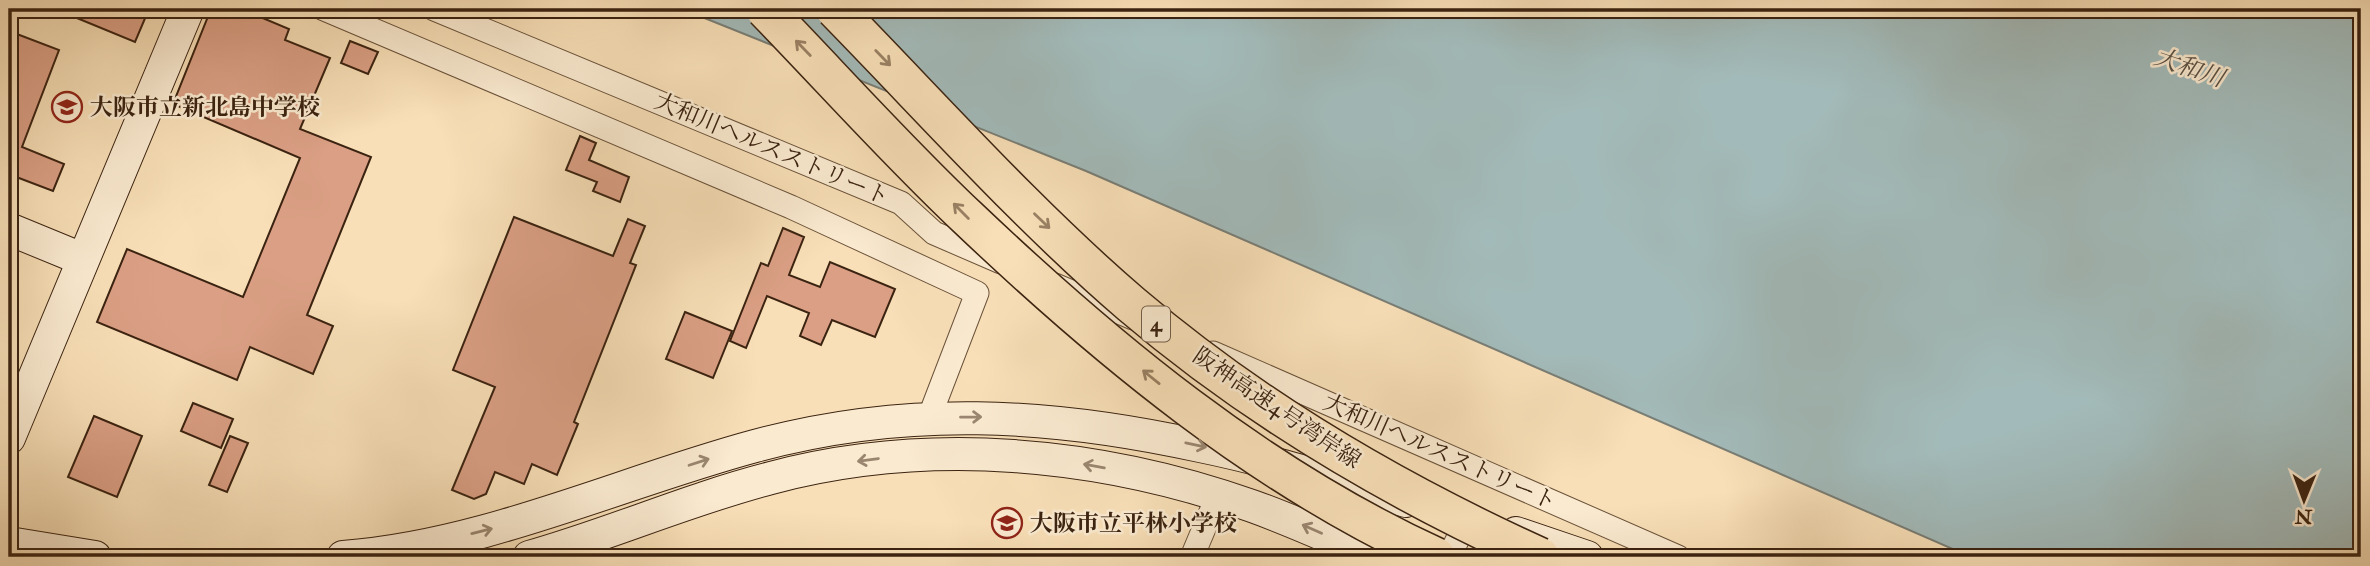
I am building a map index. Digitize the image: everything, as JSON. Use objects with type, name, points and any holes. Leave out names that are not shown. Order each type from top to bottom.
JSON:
[{"type":"highway","name":"阪神高速4号湾岸線","points":[[765,9],[966,216],[1111,345],[1182,402],[1284,475],[1350,513],[1436,557]]},
{"type":"highway","name":"阪神高速4号湾岸線","points":[[835,9],[1042,221],[1132,304],[1197,355],[1329,447],[1397,488],[1540,557]]},
{"type":"street","points":[[9,438],[188,9]]},
{"type":"street","points":[[324,9],[791,207],[977,293],[929,418]]},
{"type":"street","name":"大和川ヘルスストリート","points":[[434,9],[901,203],[934,233],[1370,420],[1678,557]]},
{"type":"street","points":[[9,229],[82,259]]},
{"type":"street","points":[[343,557],[413,547],[520,521],[757,445],[866,424],[929,418],[989,417],[1043,420],[1201,446],[1468,518],[1587,557]]},
{"type":"street","points":[[529,557],[607,545],[714,495],[772,477],[895,456],[957,454],[1027,457],[1096,466],[1218,495],[1299,524],[1374,557]]},
{"type":"street","points":[[1192,557],[1218,495]]},
{"type":"street","points":[[1449,557],[1468,518]]},
{"type":"street","points":[[9,543],[95,557]]},
{"type":"water","name":"大和川","points":[[682,9],[2361,9],[2361,557],[1971,557],[1086,171]]},
{"type":"building","points":[[55,9],[149,9],[135,42]]},
{"type":"building","points":[[211,9],[241,9],[289,29],[285,40],[330,58],[300,129],[371,157],[307,315],[333,326],[313,374],[250,347],[237,380],[97,322],[127,249],[243,297],[300,158],[173,104]]},
{"type":"building","points":[[9,31],[59,50],[22,147],[64,164],[53,191],[11,175],[9,177],[9,89],[15,71],[9,69]]},
{"type":"building","points":[[350,41],[378,52],[368,74],[341,63]]},
{"type":"building","points":[[580,136],[596,143],[589,160],[629,177],[620,202],[593,191],[597,182],[566,170]]},
{"type":"building","points":[[514,217],[613,256],[628,219],[645,226],[630,263],[636,265],[574,422],[578,424],[557,475],[532,464],[524,484],[495,472],[486,494],[474,499],[452,490],[495,387],[453,370]]},
{"type":"building","points":[[783,228],[804,237],[789,275],[820,287],[830,262],[895,289],[875,337],[832,320],[821,345],[800,336],[809,313],[767,296],[746,348],[730,341],[761,263],[768,266]]},
{"type":"building","points":[[685,312],[732,331],[713,378],[666,359]]},
{"type":"building","points":[[193,403],[233,419],[221,448],[181,431]]},
{"type":"building","points":[[94,416],[142,436],[117,497],[68,477]]},
{"type":"building","points":[[230,436],[248,443],[227,492],[209,485]]},
{"type":"place","name":"大阪市立新北島中学校","points":[[67,107]]},
{"type":"place","name":"大阪市立平林小学校","points":[[1007,523]]}]
